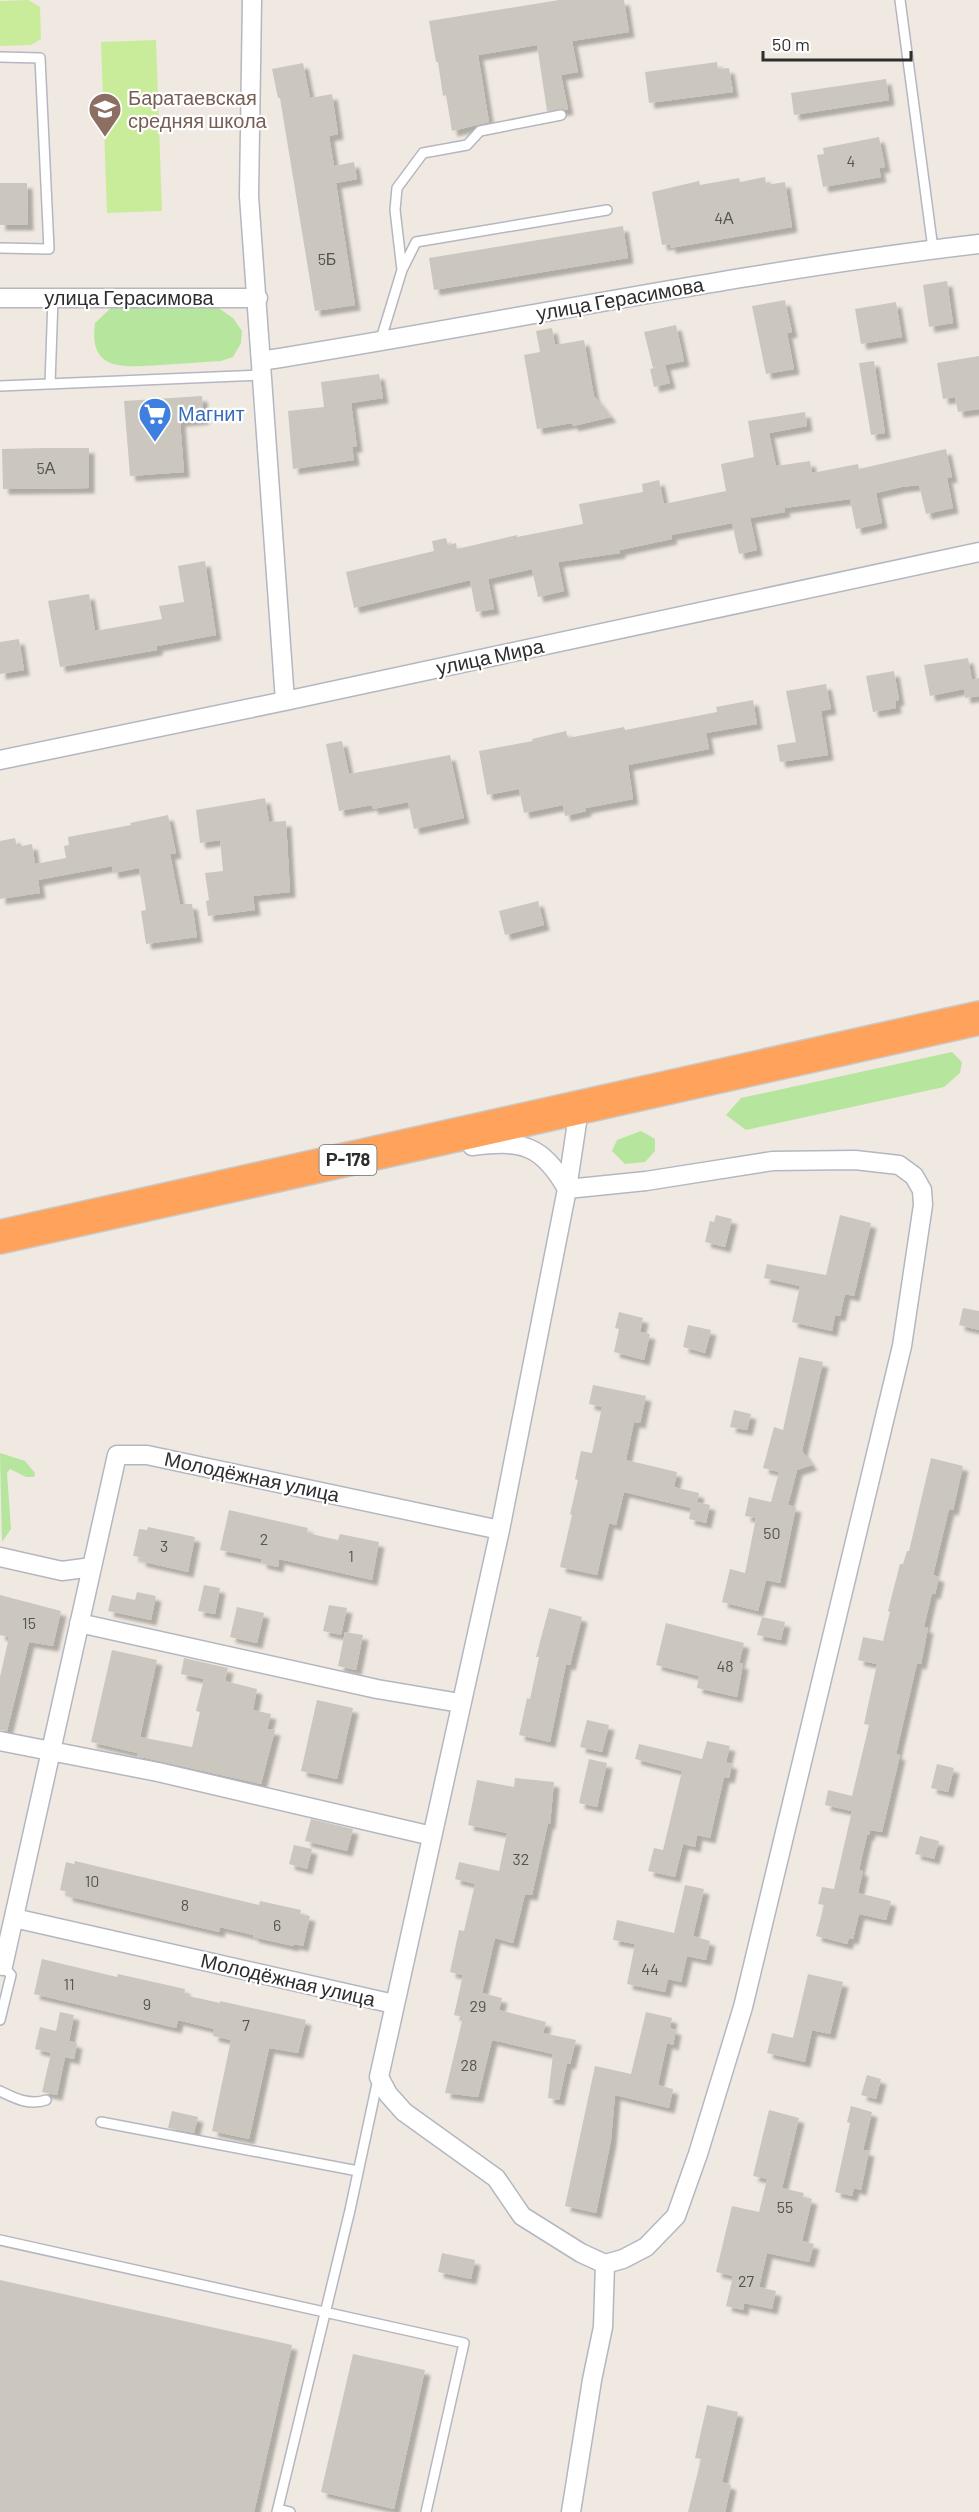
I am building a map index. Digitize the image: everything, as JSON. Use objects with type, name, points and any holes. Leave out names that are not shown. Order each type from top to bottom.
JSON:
[{"type":"highway","name":"Р-178","points":[[0,1237],[979,1018]]},
{"type":"street","points":[[252,0],[249,196],[285,702]]},
{"type":"street","name":"улица Герасимова","points":[[262,368],[380,342],[712,282],[979,243]]},
{"type":"street","name":"улица Герасимова","points":[[0,298],[258,298]]},
{"type":"street","name":"улица Мира","points":[[0,760],[285,702],[979,552]]},
{"type":"street","name":"Молодёжная улица","points":[[14,1918],[394,2004],[500,1530],[567,1189],[579,1109]]},
{"type":"street","points":[[357,1158],[496,1143],[523,1146],[540,1154],[554,1166],[567,1189],[646,1181],[773,1161],[855,1160],[899,1165],[915,1176],[922,1190],[923,1205],[902,1346],[739,2019],[698,2154],[676,2216],[646,2247],[623,2259],[605,2264],[581,2253],[522,2216],[496,2178],[404,2112],[388,2094],[379,2077],[394,2004]]},
{"type":"street","name":"Молодёжная улица","points":[[3,1966],[117,1455],[147,1455],[500,1530]]},
{"type":"street","points":[[0,1557],[62,1571],[92,1567]]},
{"type":"street","points":[[80,1623],[377,1689],[460,1703]]},
{"type":"street","points":[[0,1741],[158,1772],[432,1836]]},
{"type":"street","points":[[571,2512],[592,2380],[603,2327],[605,2264]]},
{"type":"lane","points":[[900,0],[933,249]]},
{"type":"lane","points":[[0,57],[40,58],[49,249],[0,248]]},
{"type":"lane","points":[[402,270],[396,210],[397,188],[423,153],[467,145],[480,131],[561,115]]},
{"type":"lane","points":[[380,342],[402,270],[416,242],[607,210]]},
{"type":"lane","points":[[50,384],[53,298]]},
{"type":"lane","points":[[0,386],[262,368]]},
{"type":"lane","points":[[0,2020],[11,1975],[3,1966]]},
{"type":"lane","points":[[290,2512],[278,2511],[379,2077]]},
{"type":"lane","points":[[0,2091],[35,2103],[46,2100]]},
{"type":"lane","points":[[101,2122],[358,2171]]},
{"type":"lane","points":[[0,2240],[464,2343],[426,2512]]},
{"type":"green space","points":[[28,0],[40,7],[41,39],[31,45],[0,46],[0,1]]},
{"type":"green space","points":[[156,40],[162,211],[107,213],[101,42]]},
{"type":"green space","points":[[113,306],[217,307],[233,318],[242,331],[241,343],[233,357],[221,361],[135,366],[112,364],[103,359],[97,351],[94,339],[95,323]]},
{"type":"green space","points":[[952,1052],[962,1062],[960,1073],[944,1087],[746,1130],[726,1115],[741,1098]]},
{"type":"green space","points":[[641,1131],[655,1139],[655,1151],[645,1162],[625,1164],[612,1151],[617,1140]]},
{"type":"green space","points":[[0,1453],[25,1461],[35,1473],[34,1477],[26,1477],[10,1469],[7,1473],[11,1529],[2,1542]]},
{"type":"building","points":[[559,0],[624,0],[629,32],[572,41],[578,72],[561,75],[568,109],[565,110],[547,111],[537,45],[478,55],[489,122],[452,131],[429,21]]},
{"type":"building","points":[[717,62],[718,69],[729,68],[733,92],[649,103],[645,72]]},
{"type":"building","points":[[303,63],[310,98],[332,94],[338,134],[329,136],[334,166],[354,162],[357,179],[336,183],[355,305],[315,311],[280,98],[278,98],[272,69]]},
{"type":"building","points":[[886,79],[889,100],[794,115],[791,93]]},
{"type":"building","points":[[879,137],[885,167],[879,168],[881,177],[823,187],[817,155],[824,154],[823,148]]},
{"type":"building","points":[[765,177],[766,185],[785,182],[792,227],[670,248],[670,244],[662,245],[652,192],[699,181],[700,185],[739,178],[740,182]]},
{"type":"building","points":[[0,183],[27,183],[28,225],[0,225]]},
{"type":"building","points":[[623,226],[628,258],[434,290],[429,258]]},
{"type":"building","points":[[947,281],[953,323],[929,327],[923,285]]},
{"type":"building","points":[[785,300],[792,332],[787,333],[794,369],[766,374],[752,306]]},
{"type":"building","points":[[896,302],[902,337],[861,344],[855,309]]},
{"type":"building","points":[[676,325],[684,361],[665,365],[670,383],[654,387],[650,369],[662,366],[653,368],[644,332]]},
{"type":"building","points":[[552,328],[555,345],[584,340],[594,396],[611,417],[573,426],[572,423],[537,429],[524,355],[540,352],[536,331]]},
{"type":"building","points":[[979,356],[979,409],[958,412],[955,397],[943,399],[937,363]]},
{"type":"building","points":[[874,361],[885,433],[871,435],[859,363]]},
{"type":"building","points":[[379,374],[383,398],[351,403],[357,447],[352,447],[354,460],[293,469],[288,411],[324,407],[321,382]]},
{"type":"building","name":"Магнит","points":[[202,396],[204,419],[180,421],[184,472],[130,476],[124,401]]},
{"type":"building","points":[[805,412],[807,426],[769,433],[776,466],[810,461],[812,473],[858,464],[859,469],[946,449],[952,477],[947,478],[953,508],[926,514],[919,485],[901,487],[876,493],[882,523],[856,529],[850,499],[784,508],[785,512],[750,518],[757,550],[739,554],[732,523],[671,535],[672,539],[620,550],[620,553],[558,562],[564,591],[538,597],[532,569],[488,579],[494,609],[476,612],[470,580],[354,608],[346,572],[434,551],[432,541],[446,538],[448,545],[456,543],[457,549],[517,535],[517,537],[583,524],[579,504],[643,492],[642,484],[659,480],[664,504],[726,491],[721,464],[754,457],[748,421]]},
{"type":"building","points":[[89,448],[89,488],[3,489],[2,449]]},
{"type":"building","points":[[205,561],[216,635],[157,646],[157,650],[60,667],[48,601],[89,594],[95,631],[162,619],[159,606],[184,602],[178,566]]},
{"type":"building","points":[[19,639],[24,670],[0,674],[0,642]]},
{"type":"building","points":[[968,658],[972,680],[979,678],[979,696],[965,698],[964,689],[930,696],[924,665]]},
{"type":"building","points":[[894,671],[899,700],[895,701],[896,708],[873,712],[866,676]]},
{"type":"building","points":[[826,684],[831,709],[821,711],[828,755],[780,762],[777,745],[796,742],[786,691]]},
{"type":"building","points":[[753,700],[757,724],[706,733],[709,749],[628,765],[633,799],[586,808],[586,811],[565,816],[563,805],[524,813],[519,789],[487,795],[479,751],[533,741],[532,739],[566,731],[568,738],[624,727],[625,730],[717,712],[716,707]]},
{"type":"building","points":[[342,741],[349,774],[450,755],[464,818],[414,829],[408,802],[373,809],[372,805],[339,811],[326,744]]},
{"type":"building","points":[[265,798],[269,822],[286,821],[290,892],[253,896],[255,910],[208,916],[206,901],[209,900],[205,873],[223,871],[220,840],[200,843],[196,810]]},
{"type":"building","points":[[168,815],[176,853],[170,854],[180,904],[192,904],[197,937],[146,944],[141,911],[146,910],[139,868],[113,873],[112,866],[38,880],[40,893],[0,899],[0,841],[15,838],[17,847],[32,844],[35,864],[66,858],[64,846],[69,845],[68,837],[131,825],[130,823]]},
{"type":"building","points":[[538,901],[544,925],[505,935],[499,911]]},
{"type":"building","points":[[716,1215],[732,1219],[725,1247],[705,1242],[710,1221],[714,1222]]},
{"type":"building","points":[[840,1215],[871,1223],[854,1296],[845,1294],[840,1316],[835,1315],[832,1331],[792,1322],[800,1286],[764,1278],[767,1264],[826,1275]]},
{"type":"building","points":[[963,1308],[979,1311],[979,1330],[959,1325]]},
{"type":"building","points":[[619,1312],[643,1318],[640,1332],[650,1334],[644,1360],[614,1352],[619,1329],[615,1328]]},
{"type":"building","points":[[688,1325],[711,1330],[705,1353],[683,1347]]},
{"type":"building","points":[[799,1357],[823,1362],[802,1451],[812,1465],[797,1470],[788,1505],[796,1507],[780,1583],[766,1580],[758,1611],[722,1602],[730,1569],[745,1573],[756,1518],[745,1516],[749,1497],[771,1502],[779,1472],[763,1468],[774,1427],[783,1430]]},
{"type":"building","points":[[593,1385],[646,1396],[640,1423],[634,1422],[626,1460],[677,1472],[674,1487],[699,1493],[697,1502],[710,1505],[706,1523],[689,1519],[691,1508],[624,1492],[616,1525],[609,1523],[597,1575],[560,1567],[572,1515],[570,1514],[578,1480],[575,1479],[581,1451],[592,1453],[602,1407],[589,1404]]},
{"type":"building","points":[[734,1410],[751,1414],[747,1430],[730,1427]]},
{"type":"building","points":[[931,1458],[963,1466],[953,1510],[949,1509],[933,1575],[939,1577],[935,1594],[932,1593],[924,1627],[928,1628],[921,1664],[917,1663],[896,1754],[900,1755],[882,1832],[870,1830],[859,1870],[863,1871],[858,1893],[891,1901],[886,1920],[859,1914],[853,1939],[849,1938],[847,1944],[816,1936],[824,1905],[818,1904],[822,1887],[834,1889],[852,1811],[825,1805],[828,1790],[852,1796],[869,1725],[864,1724],[877,1664],[858,1660],[863,1637],[883,1641],[900,1564],[903,1564],[907,1551],[909,1551]]},
{"type":"building","points":[[229,1510],[308,1528],[307,1533],[338,1540],[340,1534],[379,1542],[372,1580],[279,1559],[278,1567],[261,1563],[262,1559],[220,1550]]},
{"type":"building","points":[[148,1527],[195,1537],[188,1572],[140,1561],[141,1557],[133,1556],[139,1529],[147,1530]]},
{"type":"building","points":[[204,1585],[220,1588],[215,1614],[198,1611]]},
{"type":"building","points":[[137,1592],[156,1596],[151,1620],[108,1611],[112,1595],[135,1600]]},
{"type":"building","points":[[0,1595],[61,1611],[53,1646],[29,1642],[7,1731],[0,1730],[0,1677],[9,1637],[0,1635]]},
{"type":"building","points":[[329,1605],[347,1608],[341,1635],[323,1631]]},
{"type":"building","points":[[237,1607],[264,1613],[257,1643],[230,1637]]},
{"type":"building","points":[[549,1608],[582,1617],[570,1665],[566,1664],[550,1742],[519,1735],[527,1698],[530,1699],[539,1657],[536,1657]]},
{"type":"building","points":[[762,1617],[785,1622],[781,1640],[757,1635]]},
{"type":"building","points":[[666,1623],[744,1643],[739,1663],[743,1664],[737,1697],[697,1688],[699,1676],[656,1665]]},
{"type":"building","points":[[345,1632],[363,1635],[356,1670],[338,1666]]},
{"type":"building","points":[[112,1650],[157,1660],[140,1737],[192,1747],[200,1712],[196,1711],[204,1679],[181,1674],[184,1658],[228,1668],[225,1681],[257,1689],[253,1710],[271,1714],[267,1729],[275,1730],[261,1784],[137,1756],[137,1753],[91,1742]]},
{"type":"building","points":[[317,1700],[353,1708],[337,1779],[301,1771]]},
{"type":"building","points":[[587,1720],[609,1725],[602,1752],[580,1747]]},
{"type":"building","points":[[707,1741],[730,1746],[726,1762],[732,1764],[729,1778],[724,1777],[710,1838],[697,1835],[695,1847],[683,1844],[675,1877],[648,1871],[654,1848],[663,1850],[682,1771],[635,1759],[639,1744],[702,1759]]},
{"type":"building","points":[[589,1759],[607,1763],[597,1807],[579,1803]]},
{"type":"building","points":[[937,1764],[954,1768],[948,1792],[931,1788]]},
{"type":"building","points":[[515,1778],[554,1782],[550,1824],[548,1823],[532,1895],[525,1894],[513,1943],[495,1938],[482,1993],[502,1998],[499,2010],[546,2022],[543,2033],[576,2040],[570,2064],[567,2063],[559,2100],[548,2098],[553,2054],[492,2040],[478,2097],[445,2093],[463,2017],[454,2015],[463,1975],[450,1972],[459,1930],[464,1931],[475,1884],[455,1879],[459,1862],[499,1871],[507,1833],[468,1825],[477,1780],[514,1787]]},
{"type":"building","points":[[311,1819],[353,1829],[347,1851],[305,1841]]},
{"type":"building","points":[[920,1836],[939,1841],[934,1859],[915,1854]]},
{"type":"building","points":[[294,1845],[312,1849],[307,1869],[289,1864]]},
{"type":"building","points":[[75,1861],[259,1905],[260,1901],[301,1910],[300,1914],[310,1916],[303,1946],[253,1937],[253,1935],[220,1927],[219,1932],[67,1896],[68,1892],[60,1890],[66,1862],[74,1864]]},
{"type":"building","points":[[685,1885],[704,1889],[693,1936],[710,1941],[706,1960],[687,1956],[681,1982],[668,1979],[665,1992],[627,1984],[635,1944],[613,1940],[617,1920],[674,1933]]},
{"type":"building","points":[[42,1959],[117,1977],[118,1974],[185,1989],[184,1995],[306,2020],[298,2053],[269,2048],[249,2139],[212,2131],[231,2040],[213,2036],[214,2029],[178,2020],[176,2028],[34,1994]]},
{"type":"building","points":[[808,1974],[843,1982],[830,2034],[812,2030],[805,2062],[767,2053],[772,2033],[793,2038]]},
{"type":"building","points":[[60,2012],[74,2015],[69,2041],[77,2043],[74,2059],[65,2057],[57,2095],[42,2092],[51,2053],[35,2049],[40,2027],[56,2031]]},
{"type":"building","points":[[646,2012],[672,2018],[670,2028],[676,2030],[673,2045],[667,2043],[658,2085],[673,2089],[669,2108],[615,2095],[611,2140],[596,2213],[565,2206],[595,2066],[631,2074]]},
{"type":"building","points":[[867,2075],[881,2079],[876,2099],[861,2095]]},
{"type":"building","points":[[851,2106],[872,2112],[863,2150],[869,2151],[861,2190],[854,2188],[852,2196],[835,2192],[850,2123],[847,2122]]},
{"type":"building","points":[[769,2110],[799,2118],[782,2188],[804,2193],[803,2197],[812,2199],[802,2241],[814,2244],[809,2262],[767,2253],[759,2287],[776,2291],[772,2309],[744,2303],[743,2310],[726,2306],[733,2276],[716,2272],[732,2206],[759,2212],[767,2179],[753,2176]]},
{"type":"building","points":[[172,2111],[198,2117],[194,2133],[168,2128]]},
{"type":"building","points":[[442,2253],[475,2260],[471,2279],[438,2272]]},
{"type":"building","points":[[0,2280],[292,2345],[254,2512],[0,2512]]},
{"type":"building","points":[[353,2354],[425,2370],[394,2509],[321,2492]]},
{"type":"building","points":[[707,2405],[738,2412],[722,2482],[731,2485],[725,2512],[688,2512],[701,2459],[695,2458]]},
{"type":"place","name":"Баратаевская средняя школа","points":[[105,138]]},
{"type":"place","name":"Магнит","points":[[155,443]]}]
